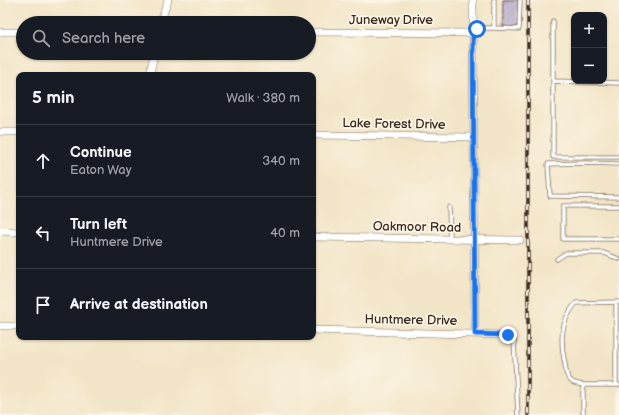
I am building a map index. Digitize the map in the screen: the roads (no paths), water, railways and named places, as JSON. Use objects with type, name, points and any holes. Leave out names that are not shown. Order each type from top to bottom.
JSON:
[{"type":"street","points":[[162,16],[168,0]]},
{"type":"street","points":[[473,0],[475,334]]},
{"type":"street","points":[[0,32],[16,32]]},
{"type":"street","name":"Juneway Drive","points":[[316,32],[473,33]]},
{"type":"street","points":[[151,72],[153,60]]},
{"type":"street","points":[[0,132],[16,132]]},
{"type":"street","name":"Lake Forest Drive","points":[[316,135],[474,137]]},
{"type":"street","points":[[0,231],[16,232]]},
{"type":"street","name":"Oakmoor Road","points":[[316,237],[520,240]]},
{"type":"street","points":[[0,326],[16,326]]},
{"type":"street","name":"Huntmere Drive","points":[[316,330],[508,335]]},
{"type":"lane","points":[[494,0],[494,28]]},
{"type":"lane","points":[[473,33],[481,28],[520,29],[520,0]]},
{"type":"lane","points":[[553,21],[553,157],[619,157]]},
{"type":"lane","points":[[553,81],[619,83]]},
{"type":"lane","points":[[619,164],[548,164],[550,196],[619,198]]},
{"type":"lane","points":[[619,206],[563,206],[563,239],[619,240]]},
{"type":"lane","points":[[449,207],[450,239]]},
{"type":"lane","points":[[557,259],[566,253],[604,253],[619,259]]},
{"type":"lane","points":[[617,302],[617,385],[583,386],[572,383],[567,376],[561,339],[564,322],[570,310],[576,303],[617,302]]},
{"type":"lane","points":[[508,335],[514,340],[518,415]]},
{"type":"lane","points":[[583,386],[584,415]]},
{"type":"railway","points":[[528,0],[528,415]]}]
